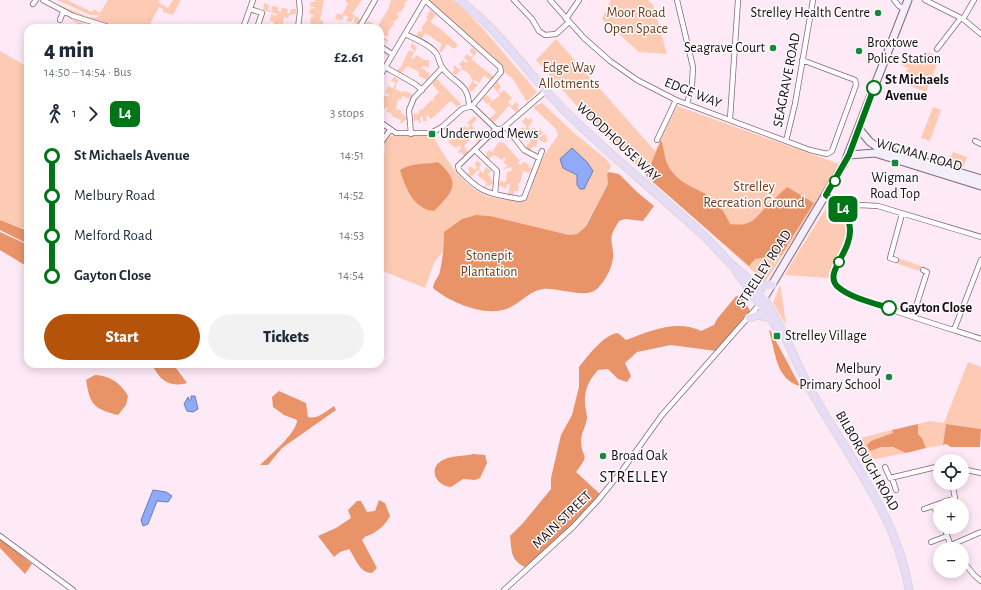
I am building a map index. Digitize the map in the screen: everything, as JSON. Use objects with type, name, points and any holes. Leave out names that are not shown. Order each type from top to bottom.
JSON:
[{"type":"main road","name":"WOODHOUSE WAY","points":[[460,0],[480,17],[546,91],[624,167],[700,232],[730,263],[761,302]]},
{"type":"main road","name":"STRELLEY ROAD","points":[[761,302],[849,155],[908,0]]},
{"type":"main road","name":"WIGMAN ROAD","points":[[859,129],[870,142],[879,148],[980,180]]},
{"type":"main road","name":"WIGMAN ROAD","points":[[849,155],[875,152],[980,180]]},
{"type":"main road","name":"WOODHOUSE WAY","points":[[730,263],[749,279],[761,302]]},
{"type":"main road","points":[[749,279],[763,286],[772,285]]},
{"type":"main road","name":"BILBOROUGH ROAD","points":[[761,302],[768,318],[782,334]]},
{"type":"main road","name":"BILBOROUGH ROAD","points":[[761,302],[774,314],[782,334],[810,388],[873,494],[894,539],[909,588]]},
{"type":"main road","points":[[749,318],[758,315],[768,318]]},
{"type":"street","points":[[44,0],[63,12],[97,24]]},
{"type":"street","points":[[244,24],[253,0]]},
{"type":"street","points":[[298,24],[300,11],[299,0]]},
{"type":"street","points":[[362,24],[375,0]]},
{"type":"street","points":[[384,125],[390,130],[402,134],[436,131],[462,109],[470,106],[501,72],[501,70],[425,0],[385,67],[422,90]]},
{"type":"street","points":[[514,0],[532,19],[539,31],[545,35],[556,34],[567,20],[579,0]]},
{"type":"street","name":"EDGE WAY","points":[[550,0],[567,20],[610,61],[634,78],[676,100],[786,141],[826,154],[832,151],[856,85],[855,80],[802,60]]},
{"type":"street","points":[[676,0],[693,67],[692,85],[687,104]]},
{"type":"street","points":[[730,119],[738,0]]},
{"type":"street","name":"SEAGRAVE ROAD","points":[[786,141],[790,132],[812,0]]},
{"type":"street","points":[[894,0],[899,6],[905,9]]},
{"type":"street","points":[[925,0],[962,19],[981,34]]},
{"type":"street","points":[[937,49],[962,19],[974,0]]},
{"type":"street","points":[[250,9],[262,13],[258,24]]},
{"type":"street","points":[[60,20],[63,12]]},
{"type":"street","points":[[405,34],[430,48],[437,54],[442,68],[457,80],[467,92],[470,106],[496,129]]},
{"type":"street","points":[[384,49],[392,54]]},
{"type":"street","points":[[410,134],[409,110],[414,98],[432,76],[442,68]]},
{"type":"street","points":[[542,151],[524,198],[519,199],[479,190],[458,168],[461,163],[496,129],[506,127],[546,91]]},
{"type":"street","points":[[656,140],[676,100]]},
{"type":"street","points":[[506,127],[524,150],[539,158]]},
{"type":"street","points":[[384,138],[390,130]]},
{"type":"street","points":[[974,141],[981,144]]},
{"type":"street","points":[[475,150],[497,171],[495,194]]},
{"type":"street","points":[[826,195],[844,210],[848,220],[850,237],[846,251],[833,272],[835,284],[846,292],[981,339]]},
{"type":"street","points":[[844,210],[860,205],[869,205],[981,237]]},
{"type":"street","points":[[896,260],[890,258],[902,214]]},
{"type":"street","points":[[954,330],[981,260]]},
{"type":"street","points":[[913,316],[927,272],[924,270]]},
{"type":"street","name":"STRELLEY ROAD","points":[[672,402],[749,318],[761,302]]},
{"type":"street","name":"MAIN STREET","points":[[504,590],[573,527],[593,505],[621,472],[672,402]]},
{"type":"street","points":[[885,467],[890,478],[892,478],[896,490]]},
{"type":"street","points":[[892,478],[933,468]]},
{"type":"street","points":[[969,471],[981,473]]},
{"type":"street","points":[[924,509],[933,506]]},
{"type":"street","points":[[962,542],[981,532]]},
{"type":"street","points":[[0,536],[73,590]]},
{"type":"street","points":[[931,542],[947,536],[950,542]]},
{"type":"street","points":[[969,569],[981,580]]},
{"type":"green space","points":[[57,0],[67,0],[92,12],[94,9],[100,13],[108,0],[160,0],[158,2],[168,8],[173,0],[181,0],[173,15],[163,12],[163,9],[159,7],[151,24],[92,24],[94,22],[63,10],[49,1],[89,17],[97,18],[99,15],[90,15]]},
{"type":"green space","points":[[315,0],[324,0],[320,20],[323,21],[323,24],[310,23],[311,17],[314,15],[310,14],[310,9],[315,8],[310,7],[311,2],[315,2]]},
{"type":"green space","points":[[345,0],[362,0],[352,14],[360,19],[358,24],[354,23],[354,17],[351,22],[347,21],[348,16],[344,15],[342,20],[335,19],[337,13],[342,15],[348,4]]},
{"type":"green space","points":[[391,0],[408,0],[404,3],[405,6],[400,13],[398,12],[397,14],[399,16],[396,21],[395,20],[393,22],[394,24],[388,32],[387,37],[384,35],[384,24],[379,24],[388,10]]},
{"type":"green space","points":[[428,0],[453,0],[463,8],[485,31],[537,92],[527,102],[512,78],[504,72],[503,67]]},
{"type":"green space","name":"Moor Road Open Space","points":[[611,0],[648,0],[653,5],[667,54],[639,52],[602,19]]},
{"type":"green space","points":[[264,3],[269,5],[268,10],[272,11],[272,6],[278,7],[278,11],[281,12],[282,8],[288,9],[287,13],[289,14],[291,9],[296,9],[296,14],[289,15],[288,18],[284,17],[283,24],[274,24],[274,22],[270,21],[271,14],[276,16],[277,14],[263,10]]},
{"type":"green space","points":[[430,10],[436,15],[430,22],[442,30],[458,45],[454,49],[447,44],[441,53],[439,50],[442,44],[425,33],[421,40],[415,38],[419,31],[422,32],[423,30],[421,28],[428,19],[426,18]]},
{"type":"green space","points":[[71,19],[85,24],[77,24]]},
{"type":"green space","points":[[368,21],[374,24],[366,24]]},
{"type":"green space","name":"Strelley Recreation Ground","points":[[556,39],[655,151],[677,106],[839,164],[814,208],[765,282],[631,160],[575,104],[536,60]]},
{"type":"green space","points":[[412,43],[417,48],[411,58],[414,59],[416,55],[425,60],[429,60],[429,68],[424,66],[421,67],[430,74],[427,80],[419,76],[419,72],[408,66],[401,73],[396,71],[401,67],[409,50],[413,52],[414,50],[410,47]]},
{"type":"green space","points":[[472,47],[477,52],[471,59],[494,77],[490,80],[484,75],[479,83],[475,80],[473,82],[478,85],[471,92],[468,88],[473,80],[470,77],[471,76],[464,70],[461,70],[456,75],[452,73],[455,69],[453,68],[454,65],[460,70],[462,67],[459,64],[463,60],[466,63],[468,61],[464,58],[467,54],[470,57],[473,55],[470,51]]},
{"type":"green space","points":[[0,51],[24,65],[24,229],[0,220]]},
{"type":"green space","points":[[907,52],[920,61],[927,52],[940,57],[926,92],[902,83],[908,68],[901,65]]},
{"type":"green space","points":[[394,77],[398,80],[395,89],[402,92],[405,91],[413,95],[410,99],[402,96],[401,100],[398,99],[396,109],[401,110],[401,113],[407,117],[407,120],[403,121],[403,123],[400,123],[401,120],[391,116],[392,114],[386,111],[388,108],[386,107],[384,109],[384,95],[388,97],[389,94],[385,93],[388,86],[393,88],[396,83],[391,81]]},
{"type":"green space","points":[[436,78],[461,104],[457,107],[452,102],[449,102],[435,116],[430,119],[428,115],[426,116],[427,121],[423,121],[423,117],[420,117],[421,123],[419,123],[418,120],[413,121],[414,114],[418,114],[420,109],[422,110],[431,100],[433,101],[433,98],[439,92],[432,84]]},
{"type":"green space","points":[[497,81],[501,87],[498,91],[501,93],[504,90],[512,98],[508,102],[512,106],[516,102],[519,105],[517,107],[519,110],[516,112],[509,106],[494,122],[490,118],[496,112],[489,105],[491,102],[487,104],[482,99],[487,95],[492,101],[500,95],[493,87]]},
{"type":"green space","points":[[542,103],[574,133],[606,159],[611,166],[607,174],[608,184],[585,226],[577,234],[569,235],[490,216],[476,215],[444,232],[444,250],[434,263],[425,288],[384,272],[384,156],[385,142],[390,136],[433,135],[442,152],[462,179],[478,192],[487,196],[506,200],[525,201],[529,195],[539,163],[558,135],[556,129],[533,107]]},
{"type":"green space","points":[[933,107],[941,110],[930,141],[921,138]]},
{"type":"green space","points":[[474,116],[477,119],[471,125],[479,133],[476,136],[477,138],[481,134],[484,138],[479,142],[473,136],[464,146],[468,152],[464,156],[461,152],[458,152],[461,148],[459,145],[456,148],[448,142],[450,139],[447,136],[449,134],[453,137],[464,126],[468,128],[470,125],[467,123]]},
{"type":"green space","points":[[526,117],[528,120],[531,118],[533,121],[528,127],[531,130],[534,128],[538,131],[540,129],[543,132],[540,136],[541,137],[544,134],[548,137],[546,138],[548,140],[545,143],[538,139],[536,147],[533,146],[530,151],[525,147],[531,141],[526,136],[530,133],[528,132],[520,139],[517,136],[520,134],[518,131],[523,127],[525,129],[527,126],[522,122]]},
{"type":"green space","points":[[661,140],[666,161],[674,174],[681,181],[715,201],[730,224],[744,224],[754,220],[787,187],[814,203],[781,255],[755,259],[749,266],[646,176]]},
{"type":"green space","points":[[499,142],[504,143],[519,160],[521,159],[518,163],[521,165],[523,162],[529,164],[528,167],[532,168],[529,173],[523,171],[520,183],[518,183],[518,191],[514,191],[513,197],[508,194],[510,185],[507,184],[506,189],[499,185],[500,181],[506,182],[507,172],[512,171],[511,167],[502,170],[507,166],[503,162],[506,159],[504,157],[502,160],[494,155],[488,160],[485,157],[489,150],[492,152]]},
{"type":"green space","points":[[953,152],[967,157],[962,171],[947,167]]},
{"type":"green space","points":[[477,161],[481,163],[479,169],[483,173],[486,167],[491,171],[488,174],[494,184],[491,184],[490,186],[486,185],[485,189],[483,188],[487,183],[477,175],[480,172],[478,170],[471,177],[466,175],[470,172],[468,169],[470,166],[475,170],[477,167],[474,164]]},
{"type":"green space","points":[[438,162],[450,176],[452,187],[450,193],[434,211],[427,210],[421,207],[411,196],[400,170],[414,165]]},
{"type":"green space","name":"Stonepit Plantation","points":[[609,172],[619,174],[654,206],[643,221],[625,219],[619,221],[611,237],[613,258],[611,267],[604,281],[598,288],[587,293],[550,289],[538,290],[511,307],[492,311],[470,308],[450,299],[433,288],[441,266],[444,232],[462,219],[476,215],[490,216],[569,235],[577,234],[586,226],[608,184],[607,174]]},
{"type":"green space","points":[[828,205],[839,213],[846,228],[846,236],[842,250],[828,278],[785,275],[791,264]]},
{"type":"green space","points":[[0,220],[24,229],[24,242],[0,230]]},
{"type":"green space","points":[[0,232],[24,243],[24,265],[0,250]]},
{"type":"green space","points":[[898,258],[921,266],[919,271],[896,263]]},
{"type":"green space","points":[[780,285],[781,288],[786,325],[773,303]]},
{"type":"green space","points":[[736,296],[741,297],[751,313],[716,351],[671,345],[637,352],[625,363],[631,376],[627,382],[618,379],[608,369],[598,370],[595,373],[585,393],[587,418],[581,442],[584,458],[576,472],[600,494],[562,535],[525,567],[520,564],[514,558],[510,536],[523,523],[551,489],[551,478],[561,435],[572,415],[579,387],[579,367],[586,358],[607,337],[613,334],[618,333],[626,340],[654,330],[673,326],[683,326],[701,331],[714,325],[717,319]]},
{"type":"green space","points":[[770,330],[800,386],[792,382],[781,371],[775,356]]},
{"type":"green space","points":[[968,362],[981,367],[981,429],[947,424],[943,445],[926,448],[922,438],[918,434],[918,424],[930,421],[944,423]]},
{"type":"green space","points":[[154,368],[176,368],[187,383],[175,384],[165,381]]},
{"type":"green space","points":[[95,375],[110,378],[118,383],[128,396],[126,405],[118,415],[103,411],[94,405],[89,395],[86,380]]},
{"type":"green space","points":[[279,391],[306,403],[308,417],[311,418],[318,416],[334,406],[336,410],[282,448],[268,465],[260,465],[282,444],[296,425],[297,420],[284,415],[273,407],[272,397]]},
{"type":"green space","points":[[918,424],[918,434],[922,438],[926,448],[906,453],[893,447],[882,447],[870,451],[867,445],[871,441],[893,433],[892,430]]},
{"type":"green space","points":[[946,424],[981,429],[980,447],[951,447],[946,444],[943,445]]},
{"type":"green space","points":[[892,430],[894,433],[870,451],[888,447],[906,453],[866,461],[853,440]]},
{"type":"green space","points":[[473,454],[485,455],[487,463],[480,478],[475,480],[463,479],[451,487],[441,483],[435,476],[435,467],[443,460]]},
{"type":"green space","points":[[379,500],[385,503],[390,516],[380,529],[362,540],[377,568],[372,573],[361,568],[349,549],[340,552],[334,557],[318,536],[336,528],[351,518],[348,510],[357,501],[361,501],[367,512],[375,511]]},
{"type":"green space","points":[[0,538],[32,564],[25,574],[0,548]]},
{"type":"water","points":[[572,148],[587,162],[593,171],[584,189],[580,189],[577,185],[577,175],[563,168],[560,159]]},
{"type":"water","points":[[191,396],[195,396],[198,409],[193,412],[187,411],[184,404],[188,397],[189,400],[191,400]]},
{"type":"water","points":[[153,490],[166,492],[172,496],[168,502],[157,501],[148,524],[143,526],[141,520]]},
{"type":"bus line","name":"L4","points":[[874,88],[849,155],[826,195],[844,210],[850,226],[850,237],[846,251],[833,272],[835,284],[846,292],[889,308]]},
{"type":"place","name":"Strelley Health Centre","points":[[878,13]]},
{"type":"place","name":"Seagrave Court","points":[[773,48]]},
{"type":"place","name":"Broxtowe Police Station","points":[[859,51]]},
{"type":"place","name":"St Michaels Avenue","points":[[874,88]]},
{"type":"place","name":"Underwood Mews","points":[[432,134]]},
{"type":"place","name":"Wigman Road Top","points":[[895,163]]},
{"type":"place","name":"Gayton Close","points":[[889,308]]},
{"type":"place","name":"Strelley Village","points":[[777,336]]},
{"type":"place","name":"Melbury Primary School","points":[[889,377]]},
{"type":"place","name":"Broad Oak","points":[[603,456]]},
{"type":"district","name":"STRELLEY","points":[[634,477]]},
{"type":"park label","name":"Edge Way Allotments","points":[[569,76]]}]
